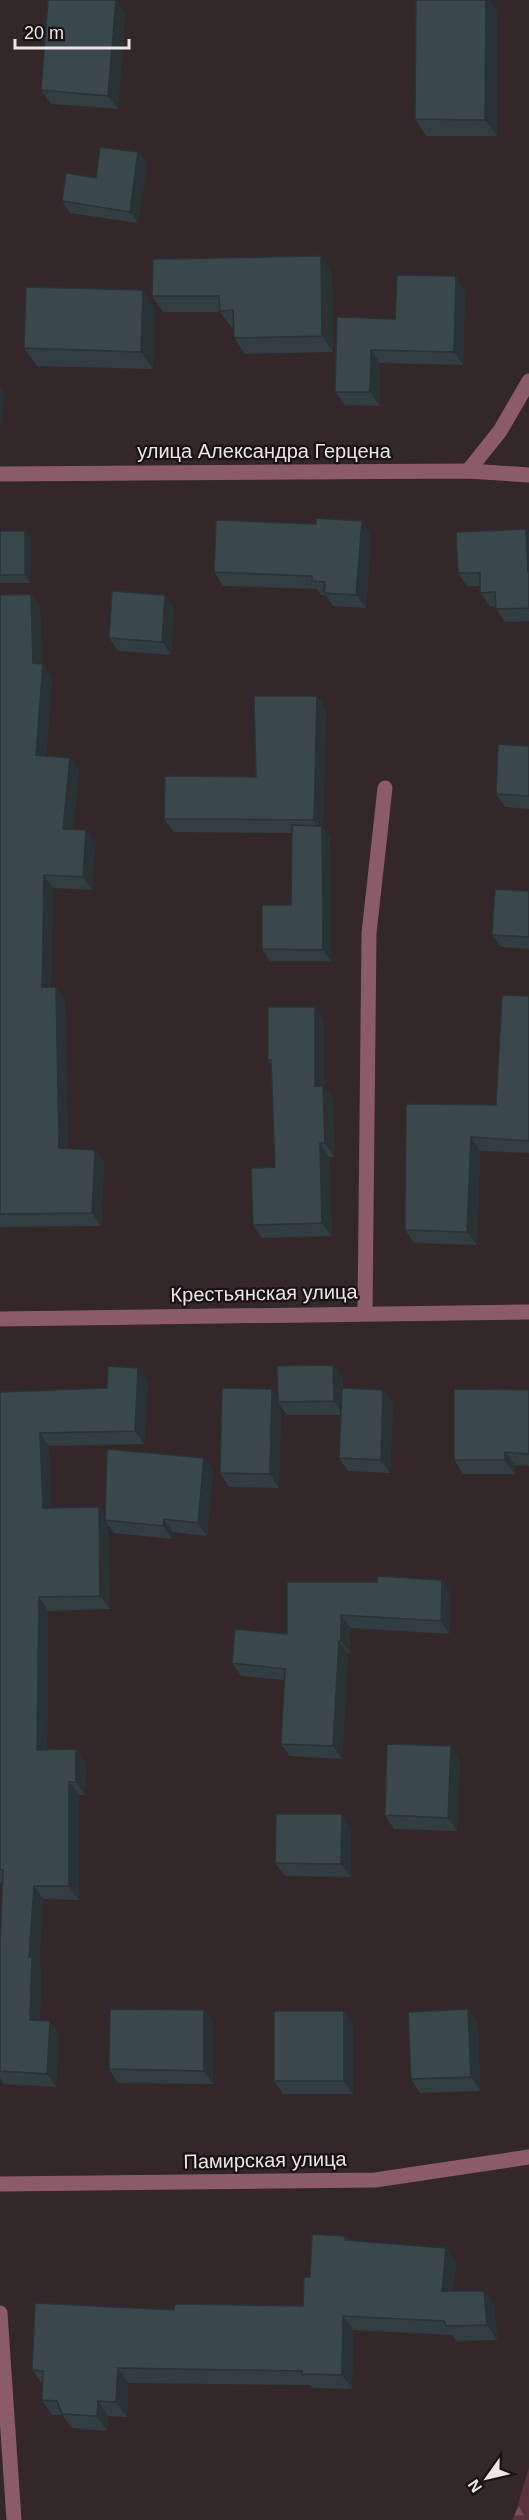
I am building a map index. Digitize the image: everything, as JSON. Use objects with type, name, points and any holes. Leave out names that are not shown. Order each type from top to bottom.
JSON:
[{"type":"street","points":[[468,471],[500,431],[529,381]]},
{"type":"street","name":"улица Александра Герцена","points":[[0,474],[468,471],[529,475]]},
{"type":"street","points":[[365,1313],[369,933],[385,788]]},
{"type":"street","name":"Крестьянская улица","points":[[0,1319],[529,1312]]},
{"type":"street","name":"Памирская улица","points":[[0,2184],[375,2180],[529,2157]]},
{"type":"street","points":[[0,2313],[14,2520]]},
{"type":"green space","points":[[529,2468],[529,2520],[513,2520]]},
{"type":"building","points":[[48,0],[116,0],[108,96],[41,90]]},
{"type":"building","points":[[416,0],[486,0],[485,120],[415,119]]},
{"type":"building","points":[[100,147],[138,152],[130,212],[62,201],[66,173],[96,178]]},
{"type":"building","points":[[321,256],[322,336],[234,338],[233,310],[220,311],[219,296],[152,296],[153,259]]},
{"type":"building","points":[[397,275],[456,276],[454,352],[371,350],[370,392],[335,392],[337,317],[395,319]]},
{"type":"building","points":[[26,287],[143,290],[141,352],[24,348]]},
{"type":"building","points":[[316,518],[362,521],[356,595],[324,593],[325,582],[312,581],[312,576],[214,572],[216,520],[316,524]]},
{"type":"building","points":[[526,529],[529,608],[496,609],[495,592],[480,593],[480,573],[458,573],[456,532]]},
{"type":"building","points":[[0,531],[25,531],[25,575],[0,575]]},
{"type":"building","points":[[112,591],[165,595],[162,642],[109,638]]},
{"type":"building","points":[[31,594],[33,663],[43,664],[36,755],[70,758],[63,829],[86,830],[83,877],[44,875],[42,987],[56,987],[59,1148],[95,1150],[92,1213],[0,1214],[0,595]]},
{"type":"building","points":[[254,696],[317,696],[314,820],[164,819],[165,776],[256,777]]},
{"type":"building","points":[[498,744],[529,746],[529,796],[496,794]]},
{"type":"building","points":[[292,825],[322,826],[323,950],[262,949],[262,905],[291,905]]},
{"type":"building","points":[[495,889],[529,891],[529,937],[492,935]]},
{"type":"building","points":[[502,995],[529,996],[529,1141],[471,1137],[467,1232],[405,1230],[406,1104],[496,1105]]},
{"type":"building","points":[[268,1007],[315,1007],[315,1086],[323,1086],[325,1143],[320,1143],[322,1223],[253,1225],[251,1168],[275,1167],[271,1060],[268,1060]]},
{"type":"building","points":[[333,1365],[334,1401],[278,1402],[277,1366]]},
{"type":"building","points":[[108,1366],[138,1368],[135,1431],[40,1433],[43,1508],[99,1507],[100,1596],[39,1597],[37,1750],[76,1749],[76,1782],[69,1782],[69,1886],[34,1886],[29,1957],[32,1957],[30,2020],[50,2021],[47,2074],[0,2071],[0,1947],[3,1870],[0,1870],[0,1392],[107,1388]]},
{"type":"building","points":[[222,1388],[272,1389],[270,1474],[220,1473]]},
{"type":"building","points":[[342,1388],[383,1390],[381,1460],[339,1458]]},
{"type":"building","points":[[454,1389],[529,1390],[529,1454],[505,1452],[505,1460],[454,1460]]},
{"type":"building","points":[[107,1449],[204,1458],[198,1523],[164,1519],[163,1526],[105,1520]]},
{"type":"building","points":[[378,1576],[442,1580],[441,1621],[341,1615],[333,1746],[281,1744],[285,1669],[232,1663],[235,1629],[287,1634],[287,1582],[377,1582]]},
{"type":"building","points":[[387,1744],[451,1746],[448,1818],[385,1815]]},
{"type":"building","points":[[276,1814],[342,1814],[341,1864],[275,1863]]},
{"type":"building","points":[[110,2009],[204,2010],[204,2071],[109,2069]]},
{"type":"building","points":[[468,2009],[471,2077],[411,2079],[408,2012]]},
{"type":"building","points":[[274,2011],[344,2011],[344,2081],[274,2081]]},
{"type":"building","points":[[312,2234],[345,2236],[345,2240],[446,2248],[442,2291],[484,2291],[487,2325],[446,2326],[444,2321],[343,2316],[342,2375],[302,2374],[302,2371],[118,2368],[116,2402],[98,2401],[97,2416],[62,2414],[57,2401],[42,2400],[43,2371],[32,2370],[35,2303],[174,2310],[174,2304],[303,2306],[304,2277],[310,2277]]}]
